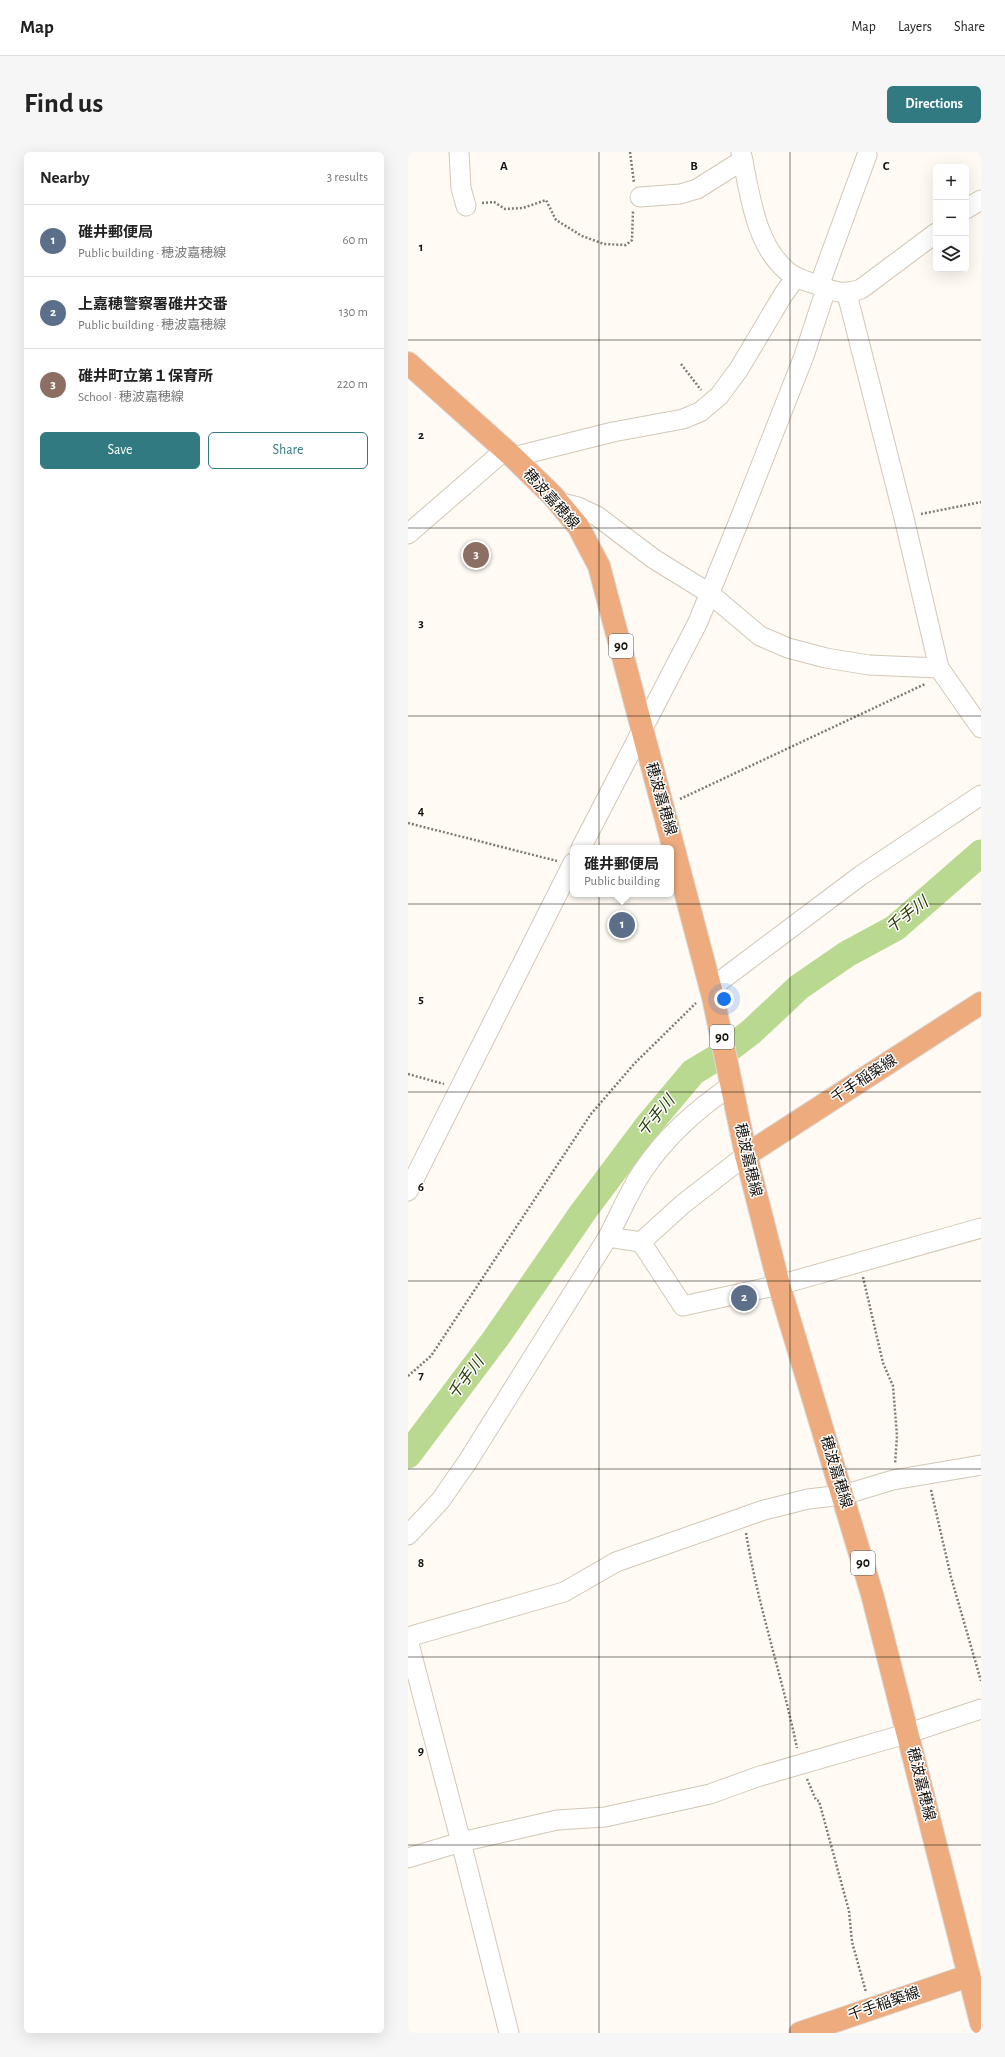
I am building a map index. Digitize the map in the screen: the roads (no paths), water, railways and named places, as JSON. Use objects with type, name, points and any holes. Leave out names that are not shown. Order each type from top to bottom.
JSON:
[{"type":"main road","name":"穂波嘉穂線","points":[[408,363],[509,453],[558,502],[578,526],[598,566],[620,641],[641,732],[673,845]]},
{"type":"main road","name":"穂波嘉穂線","points":[[674,848],[712,993],[746,1154],[779,1285],[872,1594],[975,1974],[981,2023]]},
{"type":"main road","name":"千手稲築線","points":[[746,1154],[981,1003]]},
{"type":"main road","name":"千手稲築線","points":[[800,2033],[975,1974]]},
{"type":"street","points":[[459,152],[461,188],[466,206]]},
{"type":"street","points":[[583,845],[698,622],[804,356],[823,287],[867,155]]},
{"type":"street","points":[[640,197],[680,194],[697,189],[742,156],[757,222],[765,245],[774,259],[796,277],[848,294],[861,289],[933,235]]},
{"type":"street","points":[[969,207],[981,200]]},
{"type":"street","points":[[408,534],[509,453],[683,419],[700,412],[719,396],[739,369],[796,277]]},
{"type":"street","points":[[848,294],[941,672],[981,728]]},
{"type":"street","points":[[558,502],[578,507],[597,516],[654,559],[709,593],[760,636],[788,648],[826,658],[869,665],[941,672]]},
{"type":"street","points":[[712,993],[860,876],[981,795]]},
{"type":"street","points":[[408,1191],[570,868]]},
{"type":"street","points":[[408,1535],[440,1500],[468,1461],[608,1237],[642,1172],[671,1135],[698,1108],[731,1081]]},
{"type":"street","points":[[641,1242],[683,1204],[746,1154]]},
{"type":"street","points":[[608,1237],[641,1242],[683,1306],[779,1285],[981,1228]]},
{"type":"street","points":[[408,1637],[564,1592],[616,1562],[743,1517],[808,1499],[843,1495],[893,1480],[981,1465]]},
{"type":"street","points":[[408,1640],[462,1842],[509,2033]]},
{"type":"street","points":[[408,1858],[462,1842],[557,1820],[605,1817],[710,1794],[909,1733],[981,1709]]},
{"type":"waterway","name":"千手川","points":[[408,1455],[496,1338],[583,1212],[646,1128],[693,1072],[718,1057],[751,1032],[799,987],[847,954],[895,928],[981,853]]},
{"type":"place","name":"碓井町立第１保育所","points":[[476,555]]},
{"type":"place","name":"碓井郵便局","points":[[622,925]]},
{"type":"place","name":"上嘉穂警察署碓井交番","points":[[744,1298]]}]
